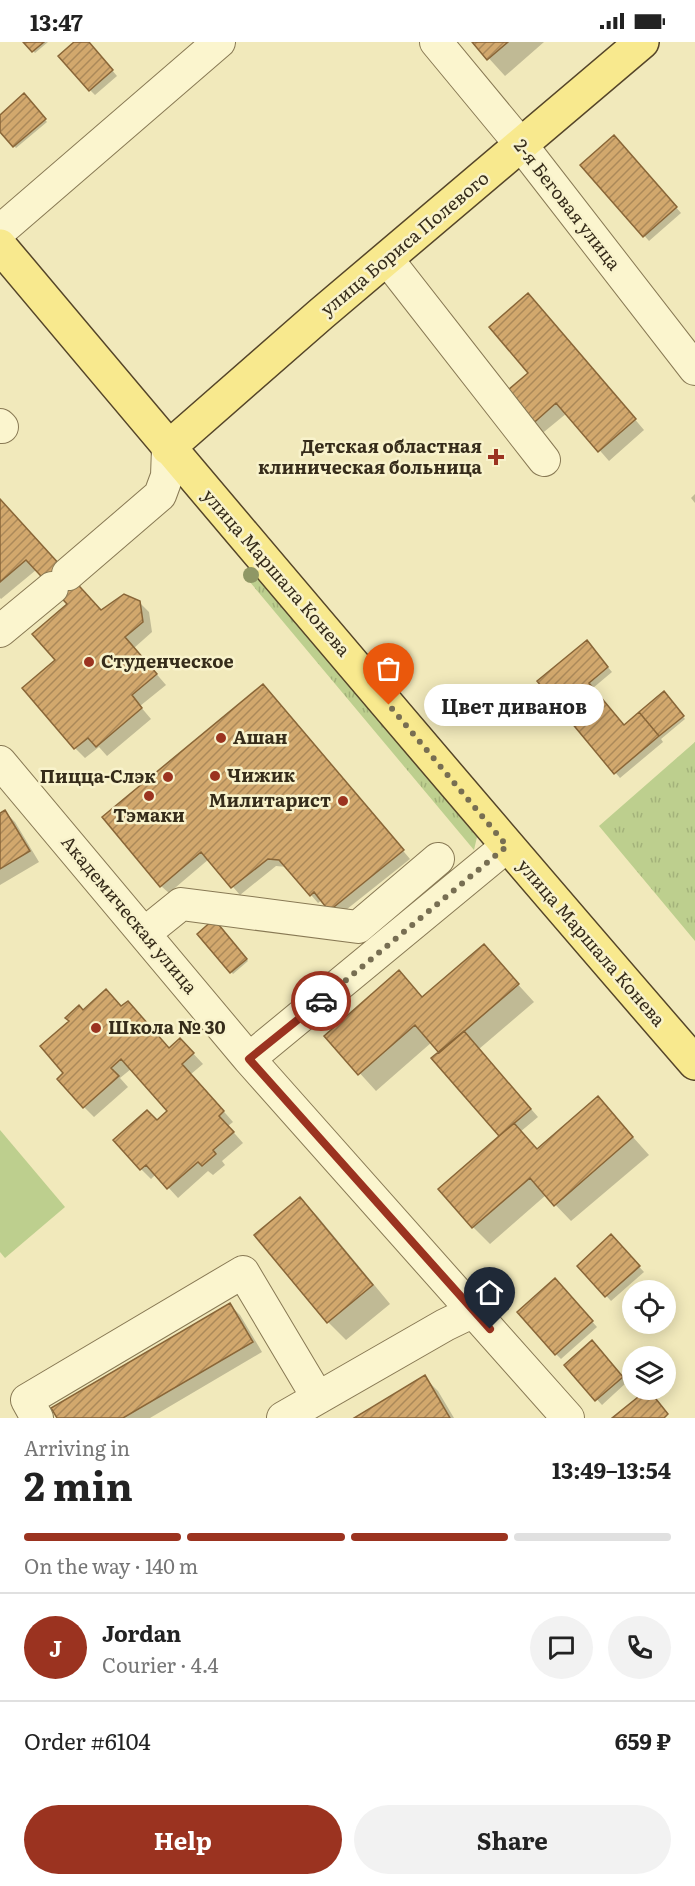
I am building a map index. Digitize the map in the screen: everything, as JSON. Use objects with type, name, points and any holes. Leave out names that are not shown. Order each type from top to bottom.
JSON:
[{"type":"main road","name":"улица Бориса Полевого","points":[[168,448],[642,42]]},
{"type":"main road","name":"улица Маршала Конева","points":[[0,246],[168,448],[695,1063]]},
{"type":"street","points":[[0,231],[219,42]]},
{"type":"street","name":"2-я Беговая улица","points":[[436,42],[522,146],[695,369]]},
{"type":"street","points":[[387,259],[544,460]]},
{"type":"street","points":[[0,631],[159,495],[167,476],[168,448]]},
{"type":"street","name":"Академическая улица","points":[[0,762],[249,1059],[568,1418]]},
{"type":"street","points":[[249,1059],[507,846]]},
{"type":"street","points":[[145,933],[181,904],[358,927],[438,859]]},
{"type":"street","points":[[38,1418],[27,1400],[243,1272],[318,1398]]},
{"type":"street","points":[[283,1418],[445,1325],[474,1311]]},
{"type":"green space","points":[[251,569],[477,837],[474,850],[244,575]]},
{"type":"green space","points":[[695,742],[695,941],[599,826]]},
{"type":"green space","points":[[0,1130],[65,1207],[5,1258],[0,1252]]},
{"type":"building","points":[[23,42],[44,42],[32,52]]},
{"type":"building","points":[[74,42],[89,42],[113,70],[89,91],[58,56]]},
{"type":"building","points":[[472,42],[508,42],[487,60]]},
{"type":"building","points":[[24,93],[46,119],[13,147],[0,132],[0,115]]},
{"type":"building","points":[[614,135],[677,207],[643,237],[580,165]]},
{"type":"building","points":[[528,293],[636,419],[598,452],[556,403],[528,428],[501,396],[528,373],[489,327]]},
{"type":"building","points":[[0,499],[101,610],[124,594],[140,601],[143,622],[125,637],[157,674],[132,695],[142,708],[96,747],[88,738],[74,749],[22,688],[55,660],[32,634],[67,604],[26,560],[0,582]]},
{"type":"building","points":[[587,640],[608,667],[589,683],[624,725],[639,712],[659,736],[614,774],[537,681]]},
{"type":"building","points":[[263,684],[404,850],[329,911],[314,892],[310,896],[279,860],[268,859],[231,888],[201,852],[160,887],[102,817]]},
{"type":"building","points":[[664,691],[684,716],[659,736],[639,712]]},
{"type":"building","points":[[5,810],[30,851],[0,869],[0,813]]},
{"type":"building","points":[[214,919],[247,959],[230,973],[197,934]]},
{"type":"building","points":[[484,944],[519,984],[439,1053],[415,1025],[358,1075],[324,1036],[399,970],[422,997]]},
{"type":"building","points":[[106,989],[121,1006],[128,1001],[169,1048],[180,1038],[194,1053],[182,1064],[224,1111],[219,1116],[234,1132],[213,1150],[216,1154],[202,1166],[198,1162],[167,1189],[146,1165],[140,1170],[113,1140],[147,1110],[157,1120],[167,1111],[121,1059],[111,1068],[119,1076],[83,1108],[57,1079],[63,1073],[40,1046],[69,1021],[65,1018],[79,1005],[83,1010]]},
{"type":"building","points":[[464,1031],[531,1109],[499,1136],[431,1058]]},
{"type":"building","points":[[598,1096],[633,1137],[554,1206],[530,1178],[472,1228],[438,1189],[514,1123],[537,1149]]},
{"type":"building","points":[[300,1197],[373,1285],[327,1323],[254,1235]]},
{"type":"building","points":[[611,1234],[640,1266],[605,1297],[577,1266]]},
{"type":"building","points":[[555,1278],[593,1321],[555,1355],[517,1312]]},
{"type":"building","points":[[230,1303],[253,1342],[123,1418],[57,1418],[51,1408]]},
{"type":"building","points":[[592,1340],[622,1378],[595,1401],[564,1365]]},
{"type":"building","points":[[425,1375],[450,1418],[354,1418]]},
{"type":"building","points":[[634,1400],[657,1400],[668,1414],[664,1418],[612,1418]]},
{"type":"way so far","points":[[321,1001],[507,846],[389,705]]},
{"type":"place","name":"Детская областная клиническая больница","points":[[496,457]]},
{"type":"place","name":"Студенческое","points":[[89,662]]},
{"type":"place","name":"Цвет диванов","points":[[389,705]]},
{"type":"place","name":"Ашан","points":[[221,738]]},
{"type":"place","name":"Чижик","points":[[215,776]]},
{"type":"place","name":"Пицца-Слэк","points":[[168,777]]},
{"type":"place","name":"Тэмаки","points":[[149,796]]},
{"type":"place","name":"Милитарист","points":[[343,801]]},
{"type":"place","name":"Школа № 30","points":[[96,1028]]},
{"type":"route","points":[[321,1001],[249,1059],[490,1329]]}]
